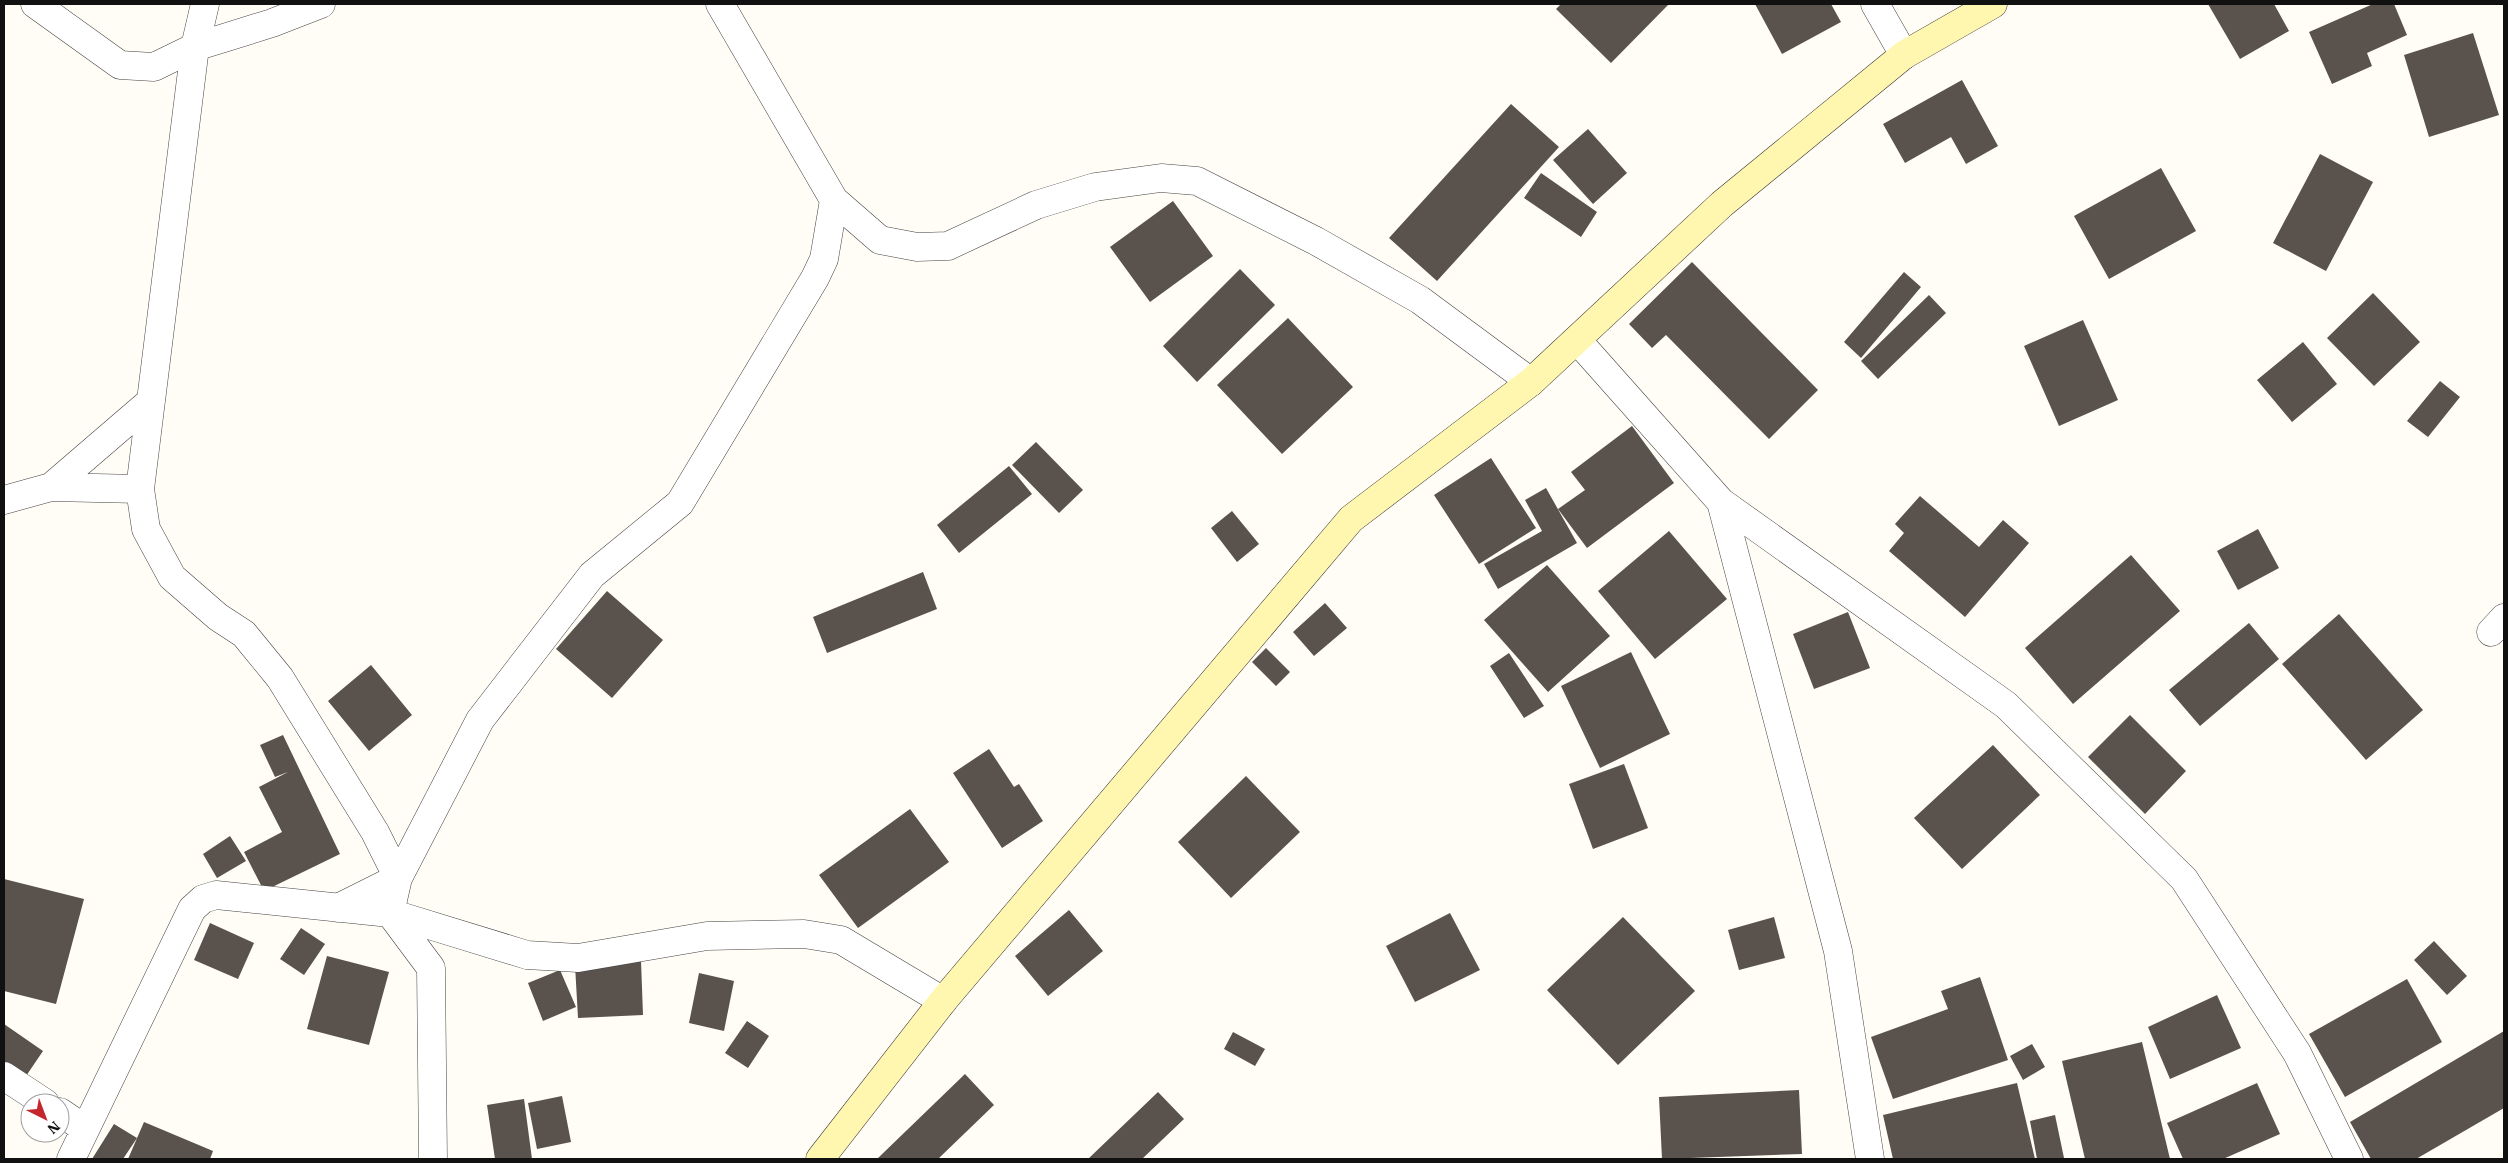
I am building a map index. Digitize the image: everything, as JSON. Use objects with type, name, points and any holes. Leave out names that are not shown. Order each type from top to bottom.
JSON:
[{"type":"street","points":[[35,4],[120,64],[154,67],[195,47],[320,4]]},
{"type":"street","points":[[205,4],[195,47],[140,489],[146,529],[172,578],[218,617],[244,634],[280,678],[374,832],[398,878]]},
{"type":"street","points":[[720,4],[834,200],[880,240]]},
{"type":"street","points":[[1875,4],[1904,55]]},
{"type":"street","points":[[820,1159],[943,1001],[1351,519],[1531,382],[1722,204],[1904,55],[1993,4]]},
{"type":"street","points":[[828,239],[880,240],[917,247],[948,246],[1036,204],[1095,187],[1161,178],[1197,181],[1316,241],[1420,300],[1531,382]]},
{"type":"street","points":[[433,1159],[431,968],[390,913],[398,878],[480,720],[592,575],[680,503],[815,278],[824,259],[834,200]]},
{"type":"street","points":[[1577,340],[1721,502],[2006,705],[2184,879],[2298,1053],[2349,1159]]},
{"type":"street","points":[[51,487],[151,401]]},
{"type":"street","points":[[4,500],[51,487],[140,489]]},
{"type":"street","points":[[1721,502],[1838,951],[1870,1159]]},
{"type":"street","points":[[338,908],[398,878]]},
{"type":"street","points":[[71,1159],[192,909],[203,899],[216,895],[390,913],[527,955],[578,958],[706,936],[804,934],[841,940],[943,1001]]},
{"type":"street","points":[[4,1076],[30,1093]]},
{"type":"street","points":[[70,1119],[85,1129]]},
{"type":"building","points":[[1561,4],[1669,4],[1611,63],[1556,9]]},
{"type":"building","points":[[1755,4],[1831,4],[1841,22],[1782,54]]},
{"type":"building","points":[[2208,4],[2274,4],[2289,31],[2240,59]]},
{"type":"building","points":[[2373,4],[2394,4],[2407,35],[2367,53],[2372,66],[2332,84],[2309,32]]},
{"type":"building","points":[[2473,33],[2499,115],[2429,137],[2404,55]]},
{"type":"building","points":[[1962,80],[1998,146],[1966,164],[1951,137],[1905,163],[1883,124]]},
{"type":"building","points":[[1511,104],[1559,147],[1437,281],[1389,238]]},
{"type":"building","points":[[1588,129],[1627,173],[1593,204],[1553,160]]},
{"type":"building","points":[[2320,154],[2373,182],[2326,271],[2273,243]]},
{"type":"building","points":[[2161,168],[2196,231],[2109,279],[2074,216]]},
{"type":"building","points":[[1541,173],[1597,212],[1581,237],[1524,198]]},
{"type":"building","points":[[1173,201],[1213,256],[1150,302],[1110,247]]},
{"type":"building","points":[[1692,262],[1818,390],[1769,439],[1666,335],[1652,348],[1629,324]]},
{"type":"building","points":[[1240,269],[1275,305],[1197,382],[1163,346]]},
{"type":"building","points":[[1904,272],[1921,287],[1861,358],[1844,342]]},
{"type":"building","points":[[2373,293],[2420,342],[2374,386],[2327,338]]},
{"type":"building","points":[[1929,295],[1946,313],[1878,379],[1861,361]]},
{"type":"building","points":[[1288,318],[1353,387],[1282,454],[1217,385]]},
{"type":"building","points":[[2083,320],[2118,400],[2059,426],[2024,346]]},
{"type":"building","points":[[2303,342],[2337,384],[2292,422],[2257,380]]},
{"type":"building","points":[[2440,381],[2460,397],[2428,437],[2407,421]]},
{"type":"building","points":[[1632,426],[1674,483],[1587,548],[1558,509],[1585,490],[1571,472]]},
{"type":"building","points":[[1036,442],[1083,490],[1059,513],[1012,465]]},
{"type":"building","points":[[1491,458],[1536,528],[1479,564],[1434,495]]},
{"type":"building","points":[[1009,466],[1032,494],[959,553],[937,525]]},
{"type":"building","points":[[1546,488],[1577,543],[1498,589],[1484,564],[1542,531],[1525,500]]},
{"type":"building","points":[[1920,496],[1979,547],[2003,520],[2029,543],[1965,617],[1889,551],[1904,533],[1895,524]]},
{"type":"building","points":[[1232,511],[1259,544],[1237,562],[1211,528]]},
{"type":"building","points":[[2258,529],[2279,568],[2238,590],[2217,551]]},
{"type":"building","points":[[1669,531],[1727,599],[1655,659],[1598,591]]},
{"type":"building","points":[[2131,555],[2180,611],[2073,704],[2025,648]]},
{"type":"building","points":[[1547,565],[1610,636],[1548,692],[1484,620]]},
{"type":"building","points":[[923,572],[937,609],[827,653],[813,617]]},
{"type":"building","points":[[607,591],[663,640],[612,698],[556,649]]},
{"type":"building","points":[[1325,603],[1347,628],[1314,656],[1293,632]]},
{"type":"building","points":[[1848,612],[1870,668],[1814,689],[1793,634]]},
{"type":"building","points":[[2339,614],[2423,710],[2366,760],[2282,664]]},
{"type":"building","points":[[2249,623],[2279,659],[2200,726],[2169,690]]},
{"type":"building","points":[[1266,648],[1290,672],[1276,686],[1252,662]]},
{"type":"building","points":[[1631,652],[1670,734],[1600,768],[1561,686]]},
{"type":"building","points":[[1509,653],[1544,706],[1524,718],[1490,666]]},
{"type":"building","points":[[371,665],[412,715],[369,751],[328,701]]},
{"type":"building","points":[[2130,715],[2186,771],[2145,814],[2088,757]]},
{"type":"building","points":[[283,735],[340,854],[264,891],[244,852],[282,832],[259,787],[288,772],[275,777],[260,745]]},
{"type":"building","points":[[1993,745],[2040,795],[1962,869],[1914,818]]},
{"type":"building","points":[[989,749],[1014,787],[1019,784],[1043,821],[1002,848],[953,773]]},
{"type":"building","points":[[1624,764],[1648,828],[1593,849],[1569,784]]},
{"type":"building","points":[[1246,776],[1300,832],[1231,898],[1178,842]]},
{"type":"building","points":[[910,809],[949,862],[858,928],[819,875]]},
{"type":"building","points":[[230,836],[246,861],[217,878],[203,854]]},
{"type":"building","points":[[4,879],[84,899],[56,1004],[4,991]]},
{"type":"building","points":[[1069,910],[1103,951],[1048,996],[1015,956]]},
{"type":"building","points":[[1450,913],[1480,970],[1415,1002],[1386,946]]},
{"type":"building","points":[[1623,917],[1695,991],[1618,1065],[1547,990]]},
{"type":"building","points":[[1774,917],[1785,958],[1739,970],[1728,930]]},
{"type":"building","points":[[210,923],[254,943],[238,979],[194,960]]},
{"type":"building","points":[[301,928],[325,944],[304,975],[280,959]]},
{"type":"building","points":[[2434,941],[2467,976],[2447,995],[2414,960]]},
{"type":"building","points":[[327,956],[389,972],[369,1045],[307,1029]]},
{"type":"building","points":[[641,961],[643,1015],[578,1018],[575,965]]},
{"type":"building","points":[[560,970],[576,1007],[543,1021],[528,983]]},
{"type":"building","points":[[699,973],[734,981],[724,1031],[689,1023]]},
{"type":"building","points":[[1980,977],[2008,1060],[1893,1099],[1871,1037],[1948,1009],[1941,991]]},
{"type":"building","points":[[2407,979],[2442,1042],[2345,1097],[2309,1034]]},
{"type":"building","points":[[2217,995],[2241,1048],[2170,1079],[2148,1027]]},
{"type":"building","points":[[747,1021],[769,1036],[748,1068],[725,1053]]},
{"type":"building","points":[[4,1024],[43,1051],[24,1079],[4,1065]]},
{"type":"building","points":[[2504,1031],[2504,1108],[2416,1159],[2371,1159],[2350,1122]]},
{"type":"building","points":[[1233,1032],[1265,1049],[1255,1066],[1224,1049]]},
{"type":"building","points":[[2142,1042],[2170,1159],[2085,1159],[2062,1061]]},
{"type":"building","points":[[2032,1044],[2045,1067],[2023,1080],[2010,1056]]},
{"type":"building","points":[[965,1074],[994,1105],[938,1159],[877,1159]]},
{"type":"building","points":[[2017,1083],[2035,1159],[1893,1159],[1883,1115]]},
{"type":"building","points":[[2257,1083],[2280,1134],[2223,1159],[2183,1159],[2167,1123]]},
{"type":"building","points":[[1799,1090],[1802,1154],[1662,1159],[1659,1097]]},
{"type":"building","points":[[1158,1092],[1184,1119],[1142,1159],[1088,1159]]},
{"type":"building","points":[[562,1096],[571,1142],[537,1149],[528,1103]]},
{"type":"building","points":[[524,1099],[532,1159],[495,1159],[487,1105]]},
{"type":"building","points":[[2055,1115],[2064,1158],[2037,1159],[2030,1121]]},
{"type":"building","points":[[144,1122],[213,1151],[210,1159],[128,1159]]},
{"type":"building","points":[[114,1124],[137,1138],[123,1159],[92,1159]]}]
